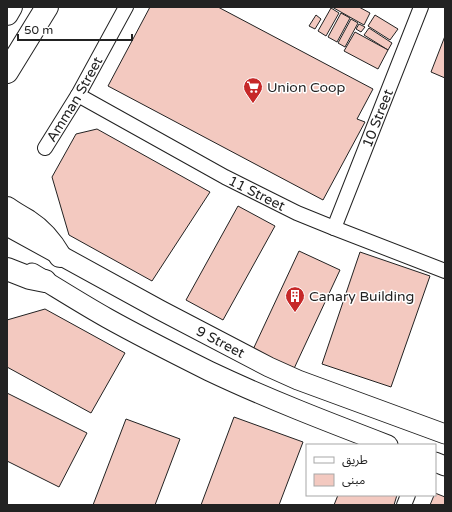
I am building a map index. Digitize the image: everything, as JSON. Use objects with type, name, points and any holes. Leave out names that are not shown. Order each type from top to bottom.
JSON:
[{"type":"main road","points":[[7,14],[11,7]]},
{"type":"main road","points":[[7,72],[47,7]]},
{"type":"main road","points":[[7,208],[39,229],[54,246],[60,256]]},
{"type":"main road","points":[[7,269],[30,278],[45,281]]},
{"type":"street","name":"Amman Street","points":[[45,148],[78,95],[126,7]]},
{"type":"street","name":"10 Street","points":[[334,228],[421,7]]},
{"type":"street","name":"11 Street","points":[[78,95],[225,177],[297,213],[445,271]]},
{"type":"street","name":"9 Street","points":[[7,226],[60,256],[268,367],[298,380],[445,434]]},
{"type":"street","points":[[7,259],[108,318],[211,372],[265,397],[385,444]]},
{"type":"building","name":"Union Coop","points":[[150,7],[218,7],[373,89],[357,119],[365,122],[323,200],[108,86]]},
{"type":"building","points":[[332,7],[359,7],[370,13],[364,25]]},
{"type":"building","points":[[331,8],[339,13],[326,36],[318,31]]},
{"type":"building","points":[[341,13],[350,18],[337,42],[328,37]]},
{"type":"building","points":[[316,15],[321,19],[315,29],[309,26]]},
{"type":"building","points":[[375,15],[398,29],[390,40],[368,26]]},
{"type":"building","points":[[351,19],[358,23],[345,47],[338,43]]},
{"type":"building","points":[[359,24],[365,27],[361,32],[356,29]]},
{"type":"building","points":[[369,28],[392,43],[388,50],[364,35]]},
{"type":"building","points":[[355,32],[388,50],[378,69],[344,51]]},
{"type":"building","points":[[445,36],[445,78],[431,72]]},
{"type":"building","points":[[97,129],[210,192],[152,281],[69,235],[52,177],[76,134]]},
{"type":"building","points":[[238,206],[275,226],[223,320],[186,300]]},
{"type":"building","name":"Canary Building","points":[[299,251],[340,270],[291,375],[250,356]]},
{"type":"building","points":[[360,252],[430,276],[391,387],[322,364]]},
{"type":"building","points":[[45,309],[125,353],[91,413],[7,367],[7,320]]},
{"type":"building","points":[[7,393],[87,433],[59,487],[7,461]]},
{"type":"building","points":[[234,417],[303,442],[279,505],[201,505]]},
{"type":"building","points":[[126,419],[180,439],[155,505],[93,505]]},
{"type":"building","points":[[436,493],[445,497],[445,505],[430,505]]},
{"type":"building","points":[[338,496],[397,496],[394,505],[334,505]]},
{"type":"place","name":"Union Coop","points":[[253,104]]},
{"type":"place","name":"Canary Building","points":[[295,313]]}]
